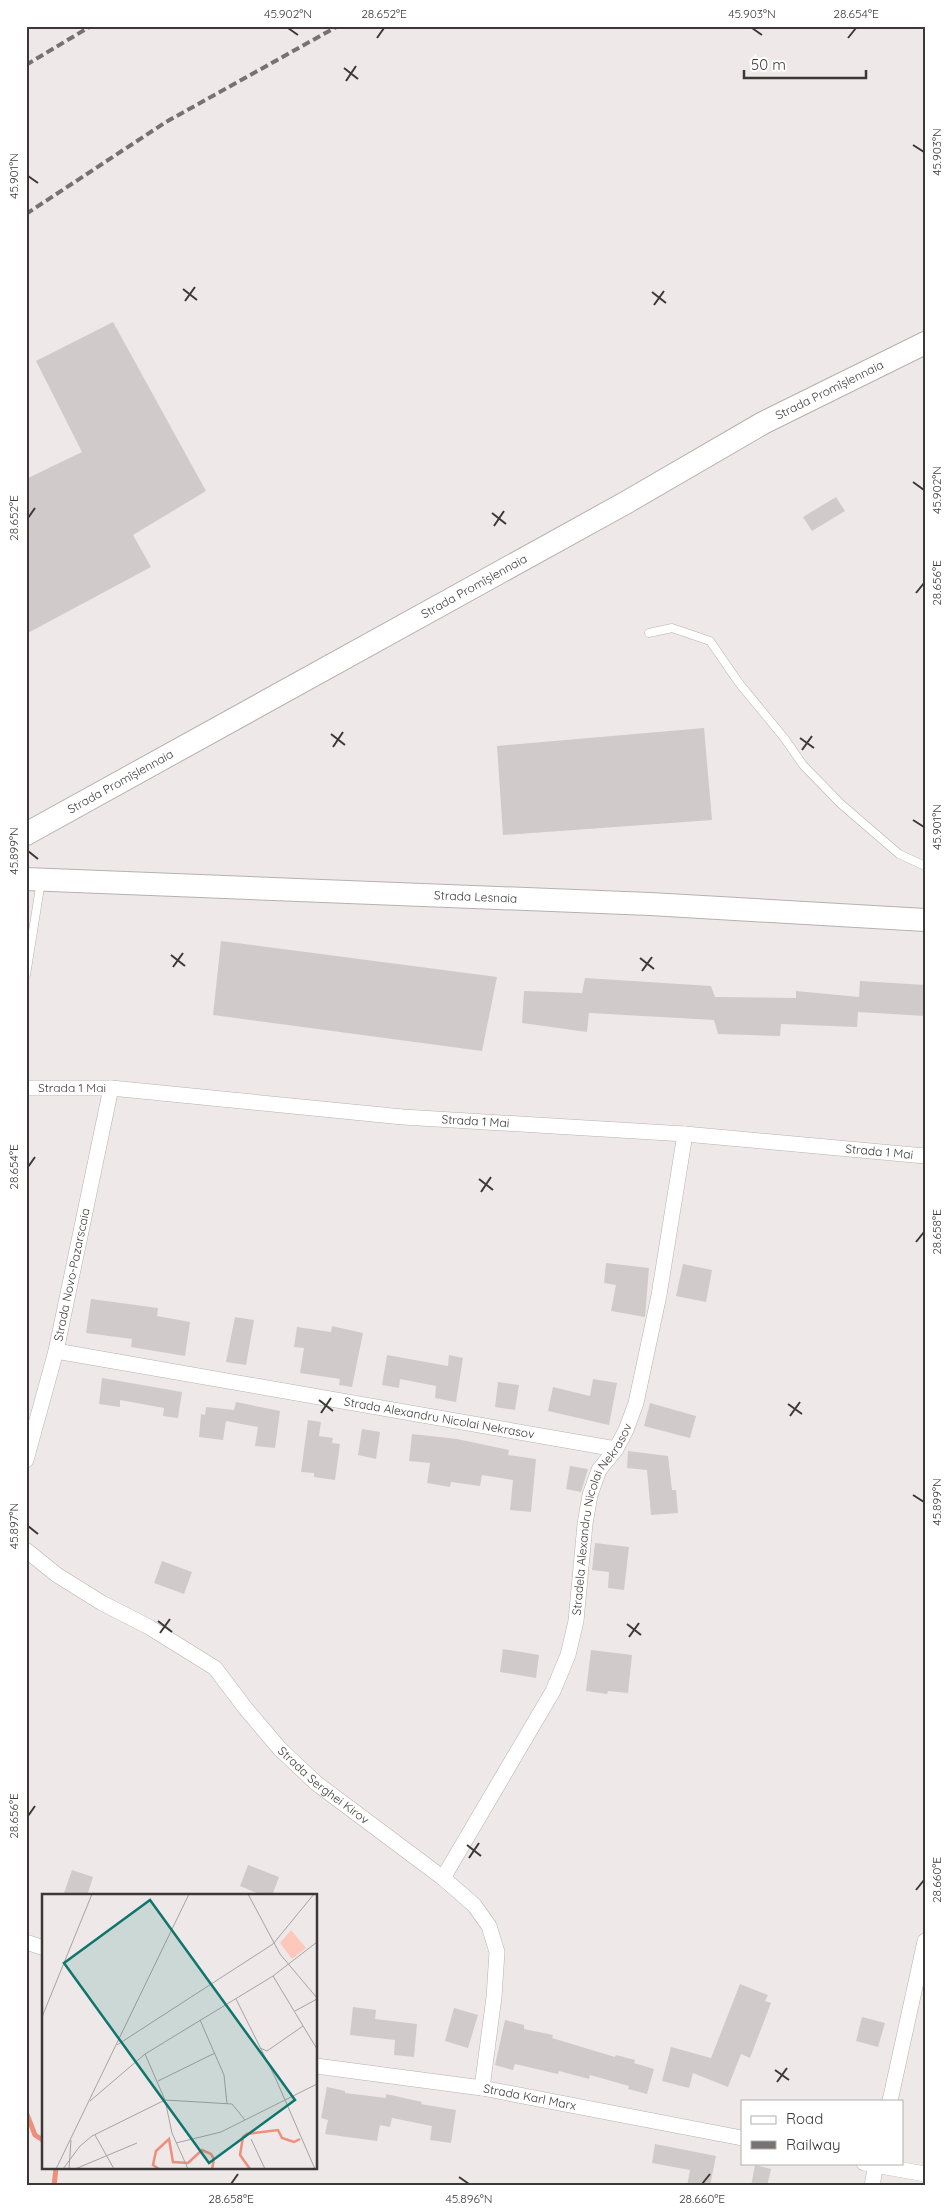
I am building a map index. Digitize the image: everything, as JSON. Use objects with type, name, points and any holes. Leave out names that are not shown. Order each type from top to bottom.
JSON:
[{"type":"street","name":"Strada Promîșlennaia","points":[[26,834],[626,502],[763,423],[925,343]]},
{"type":"street","name":"Strada Lesnaia","points":[[34,879],[650,904],[925,920]]},
{"type":"street","name":"Strada 1 Mai","points":[[26,1088],[111,1088],[403,1117],[686,1134],[925,1156]]},
{"type":"street","name":"Strada Novo-Pazarscaia","points":[[26,1460],[56,1351],[111,1088]]},
{"type":"street","name":"Stradela Alexandru Nicolai Nekrasov","points":[[443,1878],[553,1691],[568,1655],[576,1621],[585,1524],[590,1495],[600,1470],[616,1449],[636,1403],[658,1294],[686,1134]]},
{"type":"street","name":"Strada Alexandru Nicolai Nekrasov","points":[[56,1351],[616,1449]]},
{"type":"street","name":"Strada Serghei Kirov","points":[[26,1550],[57,1575],[102,1603],[157,1631],[215,1668],[246,1710],[280,1749],[316,1783],[443,1878],[474,1905],[489,1926],[497,1952],[494,1997],[482,2088]]},
{"type":"street","points":[[890,2100],[925,1941]]},
{"type":"street","points":[[26,1942],[42,1947]]},
{"type":"street","name":"Strada Karl Marx","points":[[318,2066],[482,2088],[741,2138]]},
{"type":"street","points":[[872,2186],[872,2164],[925,2174]]},
{"type":"lane","points":[[649,633],[672,628],[710,641],[739,683],[784,739],[802,765],[841,804],[899,854],[925,866]]},
{"type":"lane","points":[[26,975],[34,879]]},
{"type":"building","points":[[113,322],[206,491],[133,535],[151,567],[26,634],[26,479],[82,452],[36,361]]},
{"type":"building","points":[[836,497],[845,511],[812,531],[803,517]]},
{"type":"building","points":[[704,728],[712,820],[503,835],[497,746]]},
{"type":"building","points":[[221,941],[497,977],[482,1051],[213,1015]]},
{"type":"building","points":[[585,978],[711,986],[715,997],[796,998],[796,991],[859,997],[860,981],[925,985],[925,1016],[858,1012],[857,1027],[781,1024],[780,1036],[718,1034],[714,1020],[589,1013],[587,1032],[522,1023],[524,991],[582,993]]},
{"type":"building","points":[[606,1263],[649,1268],[645,1317],[611,1311],[616,1285],[604,1283]]},
{"type":"building","points":[[683,1264],[712,1270],[706,1302],[676,1296]]},
{"type":"building","points":[[91,1299],[158,1308],[157,1316],[190,1322],[185,1356],[131,1347],[132,1339],[86,1333]]},
{"type":"building","points":[[235,1317],[254,1320],[246,1365],[226,1362]]},
{"type":"building","points":[[332,1326],[363,1333],[352,1387],[339,1385],[340,1379],[300,1373],[304,1348],[294,1347],[297,1327],[331,1332]]},
{"type":"building","points":[[387,1355],[448,1366],[449,1355],[463,1358],[456,1402],[435,1398],[436,1386],[400,1379],[399,1388],[382,1385]]},
{"type":"building","points":[[102,1378],[182,1392],[178,1418],[163,1416],[164,1408],[120,1400],[120,1407],[99,1404]]},
{"type":"building","points":[[593,1379],[617,1383],[609,1425],[548,1411],[553,1387],[590,1396]]},
{"type":"building","points":[[498,1382],[519,1385],[515,1410],[495,1407]]},
{"type":"building","points":[[236,1402],[280,1411],[275,1448],[255,1446],[258,1427],[226,1421],[223,1440],[199,1437],[201,1414],[205,1415],[206,1407],[234,1410]]},
{"type":"building","points":[[650,1403],[696,1416],[690,1438],[644,1426]]},
{"type":"building","points":[[308,1420],[321,1422],[319,1436],[333,1438],[332,1443],[340,1444],[335,1480],[314,1477],[314,1473],[301,1472]]},
{"type":"building","points":[[362,1429],[380,1432],[376,1459],[358,1455]]},
{"type":"building","points":[[412,1434],[457,1439],[509,1450],[508,1455],[536,1459],[531,1512],[510,1510],[513,1480],[482,1475],[480,1486],[451,1482],[450,1487],[427,1483],[430,1463],[409,1461]]},
{"type":"building","points":[[628,1451],[668,1456],[672,1490],[676,1490],[678,1513],[651,1515],[647,1470],[627,1468]]},
{"type":"building","points":[[570,1466],[588,1469],[581,1492],[566,1489]]},
{"type":"building","points":[[595,1543],[629,1547],[624,1590],[608,1588],[609,1572],[592,1570]]},
{"type":"building","points":[[162,1561],[192,1572],[184,1594],[154,1583]]},
{"type":"building","points":[[503,1649],[539,1655],[536,1678],[500,1672]]},
{"type":"building","points":[[591,1650],[632,1655],[628,1693],[608,1691],[607,1694],[586,1691]]},
{"type":"building","points":[[248,1865],[279,1877],[273,1894],[259,1894],[240,1886]]},
{"type":"building","points":[[72,1870],[93,1877],[88,1894],[64,1893]]},
{"type":"building","points":[[740,1984],[768,1995],[765,2001],[771,2003],[750,2058],[741,2054],[728,2087],[693,2073],[689,2088],[662,2081],[671,2047],[711,2058]]},
{"type":"building","points":[[353,2007],[376,2010],[375,2019],[417,2024],[414,2057],[394,2055],[395,2040],[350,2035]]},
{"type":"building","points":[[454,2008],[478,2015],[468,2048],[445,2041]]},
{"type":"building","points":[[862,2017],[885,2023],[878,2047],[856,2041]]},
{"type":"building","points":[[505,2020],[524,2025],[524,2029],[553,2035],[552,2038],[615,2057],[616,2055],[635,2060],[634,2063],[654,2069],[647,2094],[628,2089],[629,2086],[590,2075],[589,2079],[559,2071],[558,2074],[515,2064],[513,2070],[495,2065]]},
{"type":"building","points":[[327,2087],[345,2091],[345,2093],[386,2098],[386,2094],[422,2102],[421,2104],[456,2110],[451,2143],[430,2140],[432,2126],[392,2118],[390,2127],[380,2125],[377,2141],[325,2134],[328,2120],[321,2118]]},
{"type":"building","points":[[655,2144],[716,2156],[710,2186],[687,2186],[690,2170],[652,2163]]},
{"type":"building","points":[[755,2165],[771,2169],[767,2186],[751,2186]]},
{"type":"waterway","points":[[26,2112],[35,2135],[42,2140]]},
{"type":"waterway","points":[[54,2186],[56,2170]]},
{"type":"railway","points":[[26,65],[91,26]]},
{"type":"railway","points":[[26,214],[166,122],[338,26]]}]
